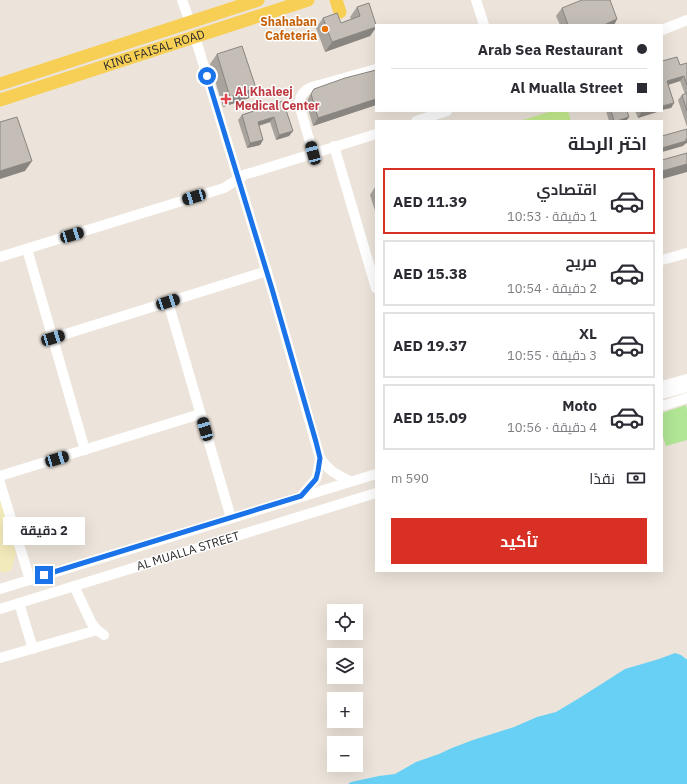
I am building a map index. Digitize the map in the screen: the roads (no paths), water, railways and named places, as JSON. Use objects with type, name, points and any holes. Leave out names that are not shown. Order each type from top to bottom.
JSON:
[{"type":"main road","name":"KING FAISAL ROAD","points":[[0,84],[258,0]]},
{"type":"main road","name":"KING FAISAL ROAD","points":[[0,100],[308,0]]},
{"type":"main road","points":[[118,45],[113,54],[115,59],[120,61]]},
{"type":"street","points":[[182,0],[190,22]]},
{"type":"street","points":[[476,0],[484,24]]},
{"type":"street","points":[[663,30],[687,20]]},
{"type":"street","points":[[195,37],[267,271],[320,458],[326,467],[350,481]]},
{"type":"street","points":[[313,153],[300,104],[302,93],[308,88],[375,68]]},
{"type":"street","points":[[419,120],[444,112]]},
{"type":"street","points":[[0,257],[224,188],[254,172],[375,134]]},
{"type":"street","points":[[334,146],[375,285]]},
{"type":"street","points":[[27,249],[85,450]]},
{"type":"street","points":[[663,260],[687,253]]},
{"type":"street","points":[[53,338],[267,271]]},
{"type":"street","points":[[168,302],[231,518]]},
{"type":"street","points":[[663,386],[687,379]]},
{"type":"street","points":[[663,394],[687,387]]},
{"type":"street","points":[[663,406],[687,398]]},
{"type":"street","points":[[0,476],[200,414]]},
{"type":"street","points":[[301,496],[316,479],[320,458]]},
{"type":"street","name":"AL MUALLA STREET","points":[[0,589],[375,474]]},
{"type":"street","points":[[0,482],[30,580]]},
{"type":"street","name":"AL MUALLA STREET","points":[[0,609],[375,493]]},
{"type":"street","points":[[0,658],[33,648],[101,632],[91,622],[74,586]]},
{"type":"street","points":[[19,603],[33,648]]},
{"type":"water","points":[[675,653],[687,659],[687,784],[348,784],[379,776],[395,774],[416,762],[452,748],[514,727],[537,717],[556,712],[625,669]]},
{"type":"place","name":"Shahaban Cafeteria","points":[[325,29]]},
{"type":"place","name":"Al Khaleej Medical Center","points":[[226,99]]}]
